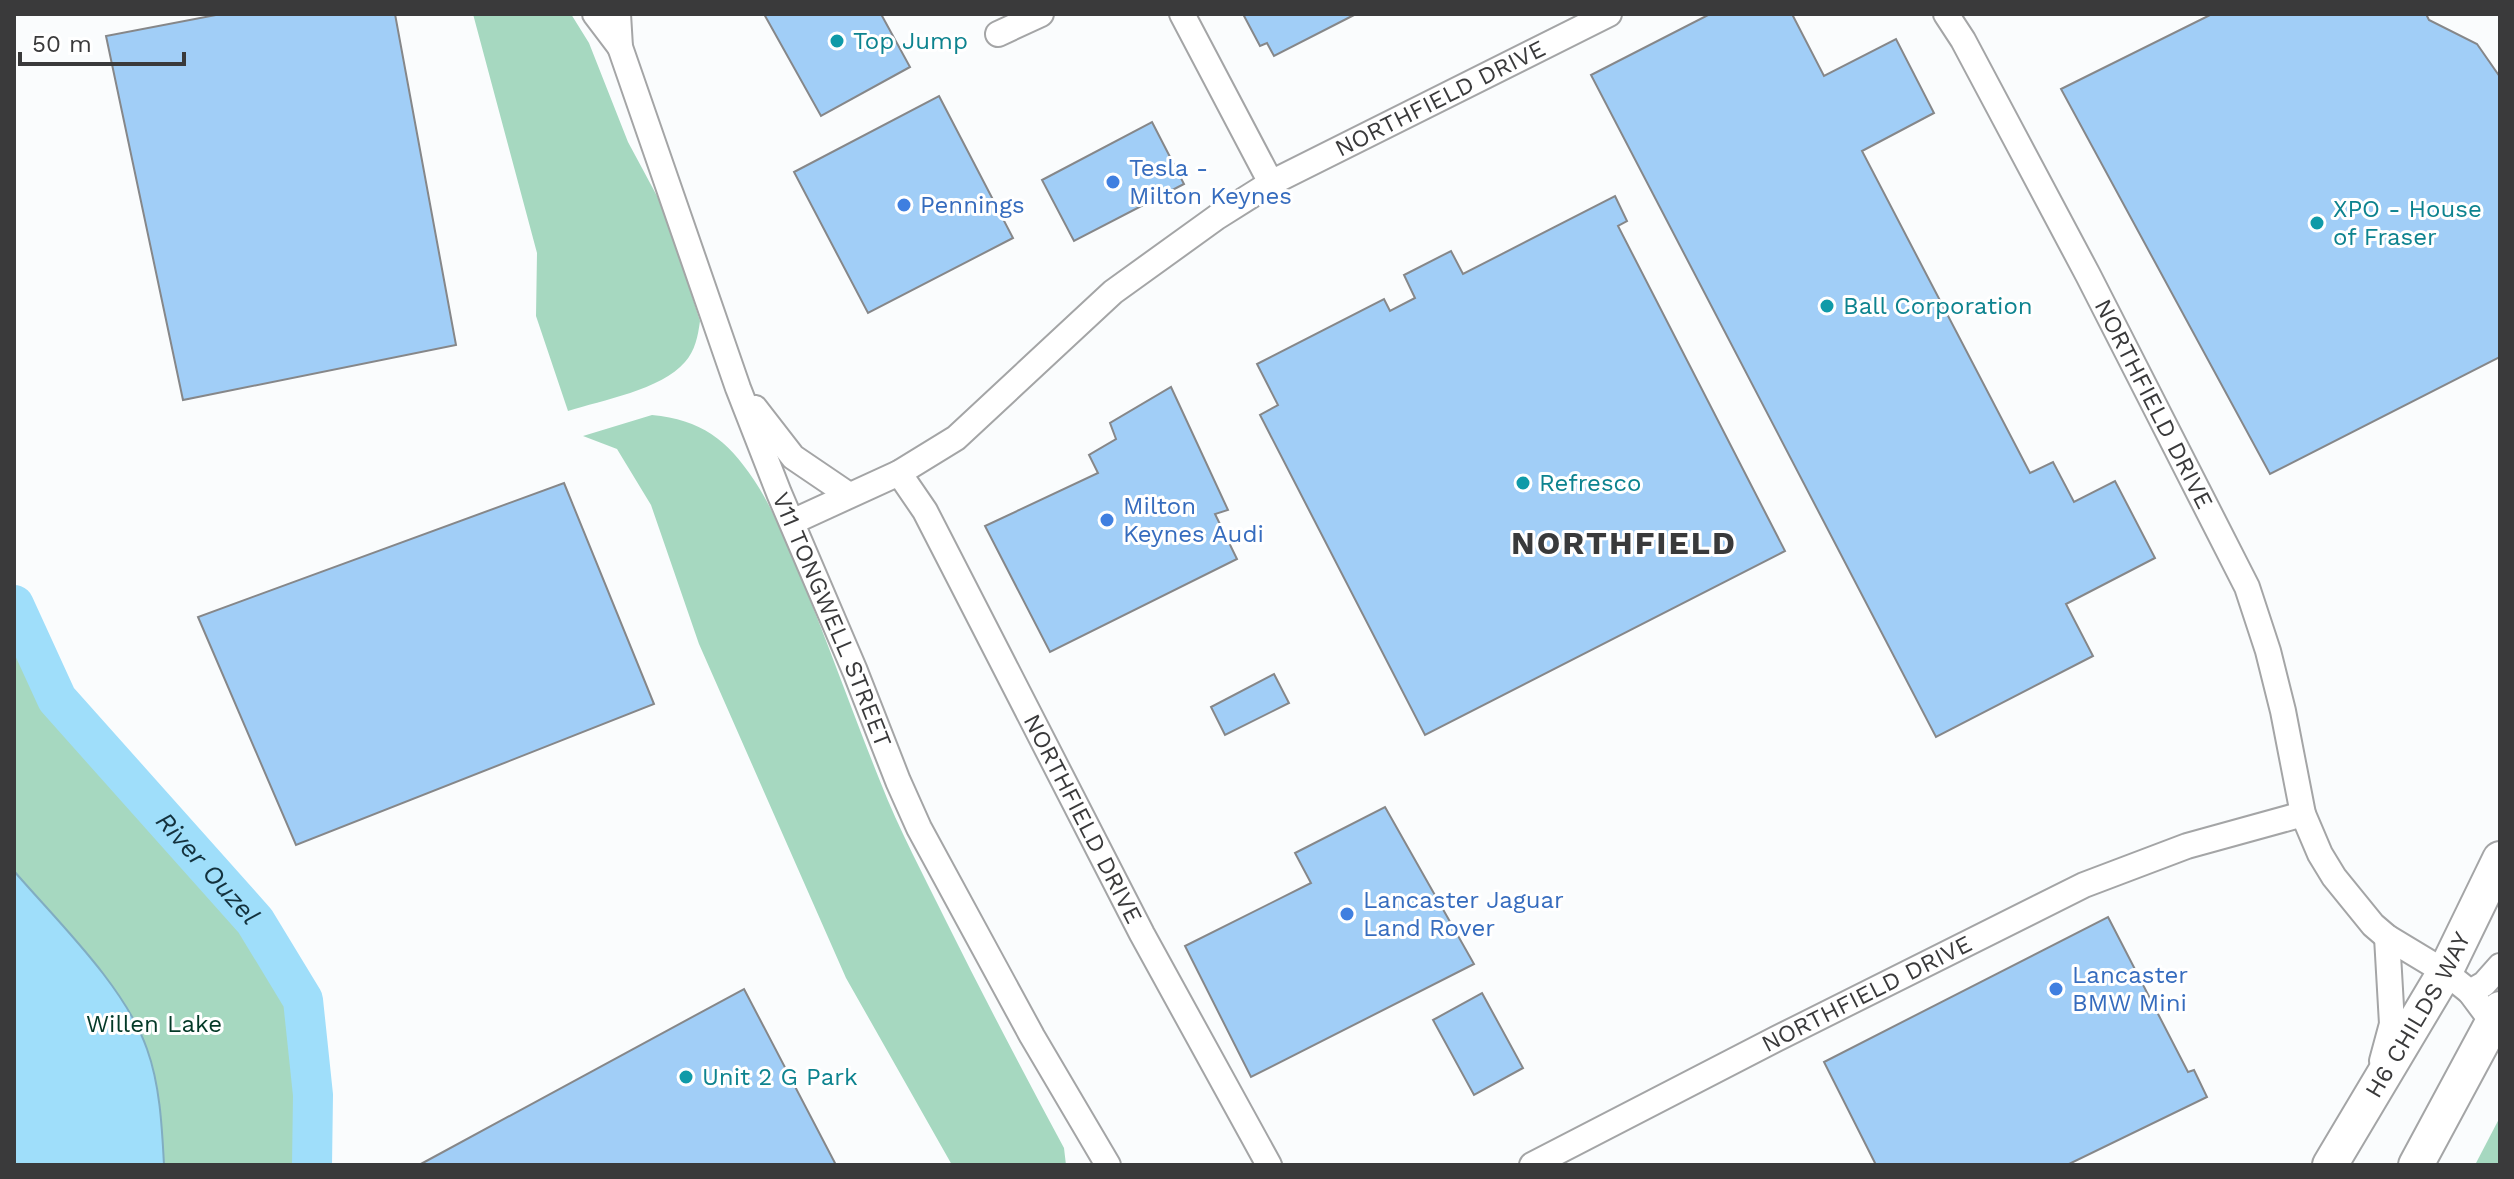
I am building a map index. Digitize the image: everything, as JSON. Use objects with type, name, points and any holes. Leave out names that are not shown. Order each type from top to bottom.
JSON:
[{"type":"highway","name":"H6 CHILDS WAY","points":[[2330,1165],[2356,1119],[2457,982],[2500,859]]},
{"type":"highway","points":[[2416,1165],[2433,1149],[2497,1016]]},
{"type":"street","name":"V11 TONGWELL STREET","points":[[595,14],[620,47]]},
{"type":"street","name":"V11 TONGWELL STREET","points":[[618,14],[620,47],[738,388],[919,828],[1032,1036],[1108,1165]]},
{"type":"street","points":[[998,34],[1041,14]]},
{"type":"street","points":[[1182,14],[1271,183]]},
{"type":"street","name":"NORTHFIELD DRIVE","points":[[792,522],[899,473],[956,438],[1137,272],[1271,183],[1609,14]]},
{"type":"street","name":"NORTHFIELD DRIVE","points":[[1946,14],[1963,40],[2095,289],[2247,587],[2283,711],[2303,814],[2320,854],[2334,877],[2373,925],[2457,982],[2497,1016]]},
{"type":"street","points":[[738,388],[793,457],[849,495]]},
{"type":"street","name":"NORTHFIELD DRIVE","points":[[899,473],[925,511],[1135,921],[1269,1165]]},
{"type":"street","name":"NORTHFIELD DRIVE","points":[[1532,1165],[2084,885],[2187,846],[2303,814]]},
{"type":"street","points":[[2356,1119],[2388,1047],[2392,1024],[2387,937]]},
{"type":"street","points":[[2457,982],[2484,984],[2500,966]]},
{"type":"green space","points":[[473,14],[571,14],[589,43],[628,142],[664,209],[700,321],[696,343],[688,358],[661,380],[630,393],[568,411],[536,316],[537,253]]},
{"type":"green space","points":[[652,415],[699,427],[723,443],[744,466],[768,503],[895,817],[1064,1148],[1066,1165],[952,1165],[846,978],[699,644],[651,505],[617,449],[583,436]]},
{"type":"green space","name":"Willen Lake","points":[[14,605],[57,699],[255,921],[303,1000],[313,1095],[312,1165],[14,1165]]},
{"type":"green space","points":[[2500,1117],[2500,1165],[2475,1165]]},
{"type":"water","points":[[14,871],[107,978],[137,1025],[158,1092],[164,1165],[14,1165]]},
{"type":"building","points":[[221,14],[395,14],[456,345],[183,400],[106,36]]},
{"type":"building","name":"Top Jump","points":[[764,14],[881,14],[910,67],[821,116]]},
{"type":"building","points":[[1243,14],[1356,14],[1274,56],[1267,43],[1260,46]]},
{"type":"building","name":"Ball Corporation","points":[[1710,14],[1792,14],[1824,76],[1896,39],[1934,113],[1862,151],[2030,473],[2053,462],[2074,502],[2115,481],[2155,558],[2066,604],[2093,656],[1936,737],[1591,75]]},
{"type":"building","name":"XPO - House of Fraser","points":[[2212,14],[2426,14],[2429,20],[2477,44],[2500,77],[2500,357],[2270,474],[2061,89]]},
{"type":"building","name":"Pennings","points":[[939,96],[1013,238],[868,313],[794,172]]},
{"type":"building","name":"Tesla - Milton Keynes","points":[[1152,122],[1184,184],[1074,241],[1042,180]]},
{"type":"building","name":"Refresco","points":[[1615,196],[1627,221],[1618,226],[1785,551],[1425,735],[1260,415],[1278,405],[1257,364],[1384,299],[1390,311],[1415,298],[1404,275],[1451,251],[1463,274]]},
{"type":"building","name":"Milton Keynes Audi","points":[[1171,387],[1228,510],[1215,514],[1237,559],[1050,652],[985,526],[1098,473],[1089,455],[1116,439],[1110,423]]},
{"type":"building","points":[[564,483],[654,704],[296,845],[198,617]]},
{"type":"building","points":[[1274,674],[1289,703],[1225,735],[1211,707]]},
{"type":"building","name":"Lancaster Jaguar Land Rover","points":[[1385,807],[1474,964],[1251,1077],[1185,946],[1311,883],[1295,853]]},
{"type":"building","name":"Lancaster BMW Mini","points":[[2108,917],[2188,1072],[2194,1070],[2207,1097],[2067,1165],[1876,1165],[1824,1062]]},
{"type":"building","name":"Unit 2 G Park","points":[[744,989],[836,1165],[419,1165]]},
{"type":"building","points":[[1482,993],[1523,1068],[1474,1095],[1433,1020]]},
{"type":"waterway","name":"River Ouzel","points":[[14,605],[57,699],[255,921],[303,1000],[313,1095],[312,1165]]},
{"type":"place","name":"Top Jump","points":[[837,41]]},
{"type":"place","name":"Tesla - Milton Keynes","points":[[1113,182]]},
{"type":"place","name":"Pennings","points":[[904,205]]},
{"type":"place","name":"XPO - House of Fraser","points":[[2317,223]]},
{"type":"place","name":"Ball Corporation","points":[[1827,306]]},
{"type":"place","name":"Refresco","points":[[1523,483]]},
{"type":"place","name":"Milton Keynes Audi","points":[[1107,520]]},
{"type":"place","name":"Lancaster Jaguar Land Rover","points":[[1347,914]]},
{"type":"place","name":"Lancaster BMW Mini","points":[[2056,989]]},
{"type":"place","name":"Unit 2 G Park","points":[[686,1077]]},
{"type":"district","name":"NORTHFIELD","points":[[1624,543]]}]
